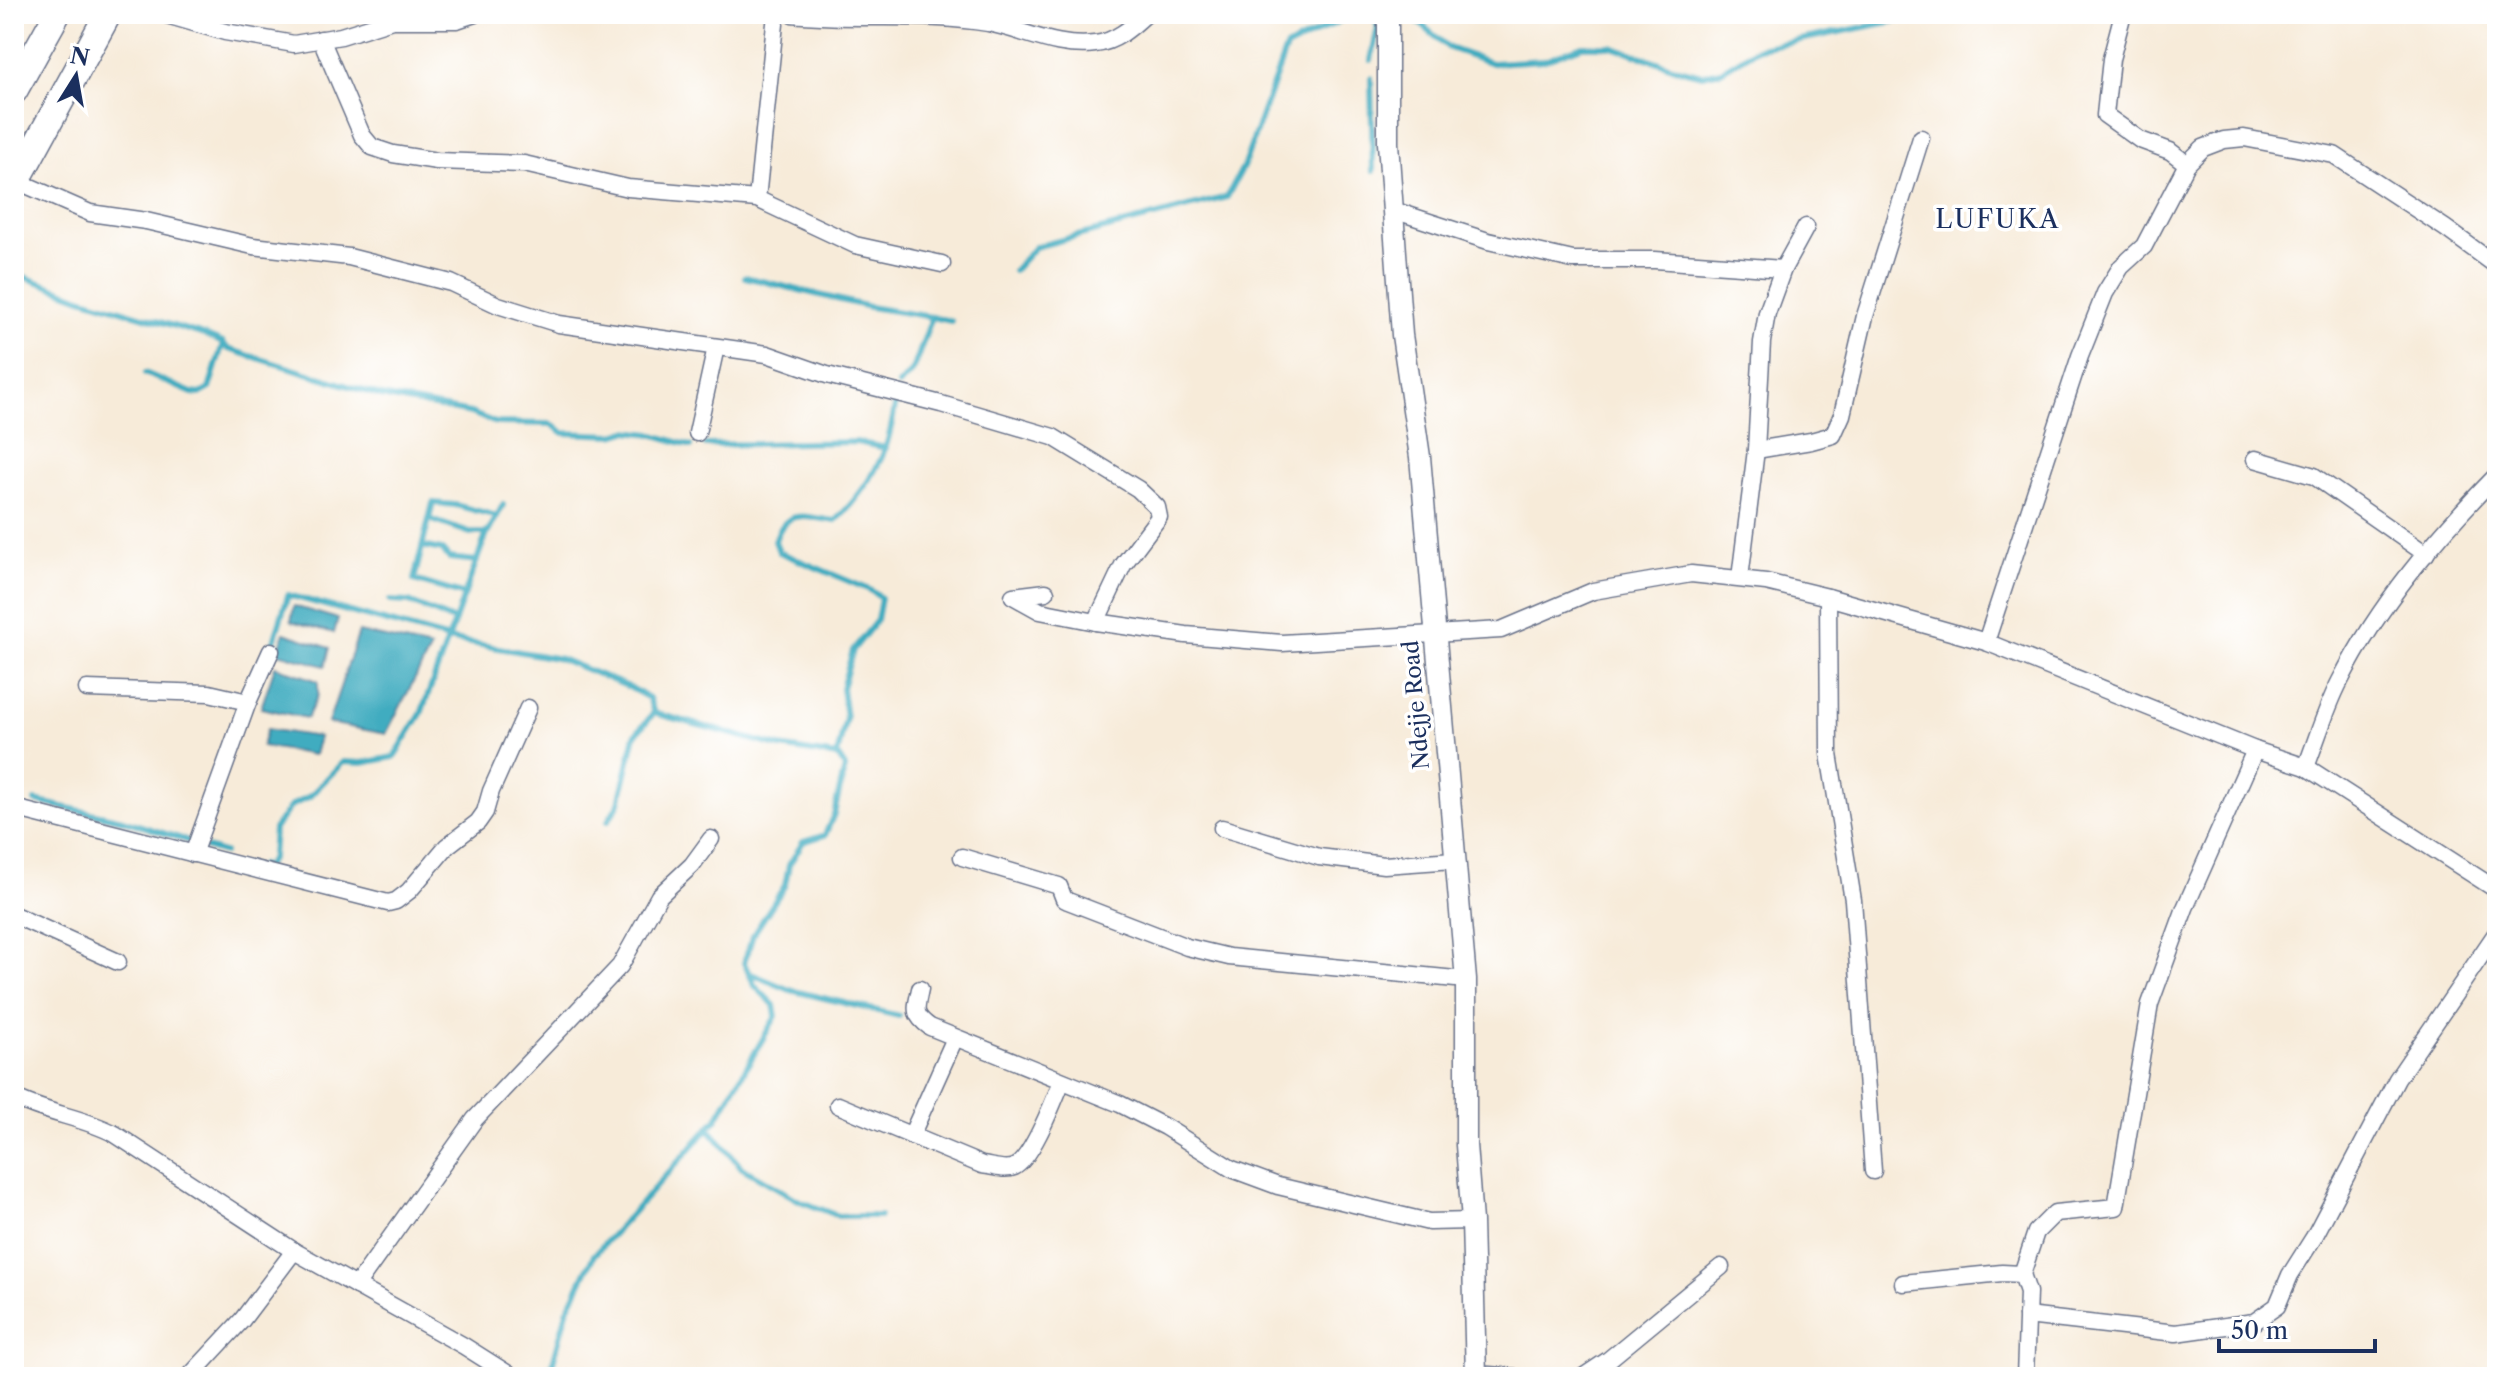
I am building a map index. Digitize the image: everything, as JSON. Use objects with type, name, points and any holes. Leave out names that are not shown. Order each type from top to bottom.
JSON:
[{"type":"main road","points":[[14,91],[57,14]]},
{"type":"main road","points":[[15,184],[108,14]]},
{"type":"street","points":[[163,14],[225,32],[294,44],[392,20],[457,20],[475,14]]},
{"type":"street","points":[[757,199],[776,14]]},
{"type":"street","points":[[792,14],[934,17],[989,23],[1053,42],[1091,45],[1110,42],[1146,14]]},
{"type":"street","points":[[2122,17],[2111,59],[2105,115],[2140,140],[2170,151],[2187,164]]},
{"type":"street","name":"Ndejje Road","points":[[1389,22],[1388,143],[1402,335],[1420,457],[1466,980],[1466,1145],[1472,1221],[1476,1376]]},
{"type":"street","points":[[321,39],[362,135],[372,147],[393,154],[437,161],[524,164],[628,188],[757,199],[855,245],[942,264]]},
{"type":"street","points":[[1756,450],[1833,435],[1842,415],[1865,316],[1921,138]]},
{"type":"street","points":[[1986,642],[2080,356],[2105,293],[2121,267],[2144,246],[2187,164],[2203,148],[2224,140],[2244,138],[2334,155],[2497,266]]},
{"type":"street","points":[[15,184],[90,213],[146,221],[253,246],[349,257],[451,283],[498,305],[559,324],[767,354],[827,375],[1053,437],[1138,489],[1157,507],[1159,517],[1123,565],[1096,622]]},
{"type":"street","points":[[1393,210],[1488,241],[1573,260],[1655,260],[1783,269]]},
{"type":"street","points":[[1740,578],[1756,450],[1762,342],[1767,313],[1783,269],[1806,227]]},
{"type":"street","points":[[697,433],[716,347]]},
{"type":"street","points":[[2255,459],[2314,476],[2426,554]]},
{"type":"street","points":[[2306,767],[2339,682],[2386,604],[2452,521],[2497,475]]},
{"type":"street","points":[[1046,592],[1013,596],[1040,611],[1096,622],[1200,637],[1282,643],[1501,630],[1593,591],[1691,574],[1740,578],[1828,597],[1986,642],[2255,750],[2306,767],[2497,890]]},
{"type":"street","points":[[1828,597],[1829,754],[1853,900],[1873,1171]]},
{"type":"street","points":[[193,854],[248,702],[271,651]]},
{"type":"street","points":[[87,689],[209,693],[248,702]]},
{"type":"street","points":[[14,808],[378,902],[396,901],[409,891],[447,846],[478,822],[485,812],[491,791],[528,708]]},
{"type":"street","points":[[2025,1377],[2028,1292],[2022,1274],[2036,1232],[2055,1213],[2116,1207],[2150,1004],[2185,908],[2255,750]]},
{"type":"street","points":[[1222,828],[1319,857],[1384,865],[1454,860]]},
{"type":"street","points":[[356,1286],[475,1119],[620,966],[659,896],[692,865],[711,839]]},
{"type":"street","points":[[962,857],[1059,886],[1064,899],[1068,901],[1187,947],[1229,957],[1466,980]]},
{"type":"street","points":[[14,915],[118,962]]},
{"type":"street","points":[[2027,1316],[2176,1333],[2254,1322],[2277,1306],[2290,1275],[2314,1237],[2397,1079],[2497,932]]},
{"type":"street","points":[[920,989],[916,1010],[918,1019],[930,1027],[1120,1104],[1165,1127],[1232,1169],[1278,1186],[1429,1222],[1472,1221]]},
{"type":"street","points":[[911,1136],[955,1038]]},
{"type":"street","points":[[838,1105],[982,1165],[1000,1168],[1015,1166],[1027,1155],[1062,1081]]},
{"type":"street","points":[[14,1097],[33,1107],[108,1130],[294,1251],[513,1377]]},
{"type":"street","points":[[189,1377],[242,1320],[294,1251]]},
{"type":"street","points":[[1583,1377],[1607,1361],[1721,1267]]},
{"type":"street","points":[[1903,1283],[2002,1273],[2022,1274]]},
{"type":"street","points":[[1476,1376],[1515,1377]]},
{"type":"water","points":[[294,606],[338,619],[334,633],[291,621]]},
{"type":"water","points":[[359,632],[431,648],[386,734],[328,723]]},
{"type":"water","points":[[284,633],[330,648],[325,666],[278,653]]},
{"type":"water","points":[[275,666],[318,681],[318,695],[307,718],[261,708]]},
{"type":"water","points":[[267,729],[319,737],[314,755],[262,746]]},
{"type":"waterway","points":[[1014,270],[1035,247],[1227,197],[1244,165],[1286,48],[1353,14]]},
{"type":"waterway","points":[[1371,60],[1378,27],[1373,14]]},
{"type":"waterway","points":[[1409,14],[1449,48],[1492,63],[1544,60],[1582,46],[1611,46],[1702,75],[1721,71],[1759,48],[1930,14]]},
{"type":"waterway","points":[[1371,78],[1373,171]]},
{"type":"waterway","points":[[14,273],[81,298],[204,335],[223,343],[228,349],[381,396],[471,413],[496,423],[551,424],[564,433],[614,435],[627,431],[651,434],[691,446]]},
{"type":"waterway","points":[[745,277],[869,307],[932,317]]},
{"type":"waterway","points":[[899,385],[913,370],[932,317],[951,321]]},
{"type":"waterway","points":[[145,373],[200,394],[209,389],[223,343]]},
{"type":"waterway","points":[[549,1377],[567,1311],[594,1255],[716,1120],[776,1016],[774,1005],[755,986],[744,963],[753,935],[785,885],[789,865],[803,842],[825,835],[834,814],[845,767],[837,755],[846,718],[842,688],[853,650],[877,620],[881,598],[870,590],[779,552],[775,541],[785,523],[791,519],[806,517],[835,521],[850,505],[882,456],[896,402]]},
{"type":"waterway","points":[[706,445],[856,442],[886,448]]},
{"type":"waterway","points":[[465,595],[414,580],[433,503],[455,505],[497,516]]},
{"type":"waterway","points":[[261,865],[266,867],[272,857],[274,829],[291,806],[310,796],[343,762],[362,763],[394,757],[421,714],[485,538],[503,505]]},
{"type":"waterway","points":[[429,519],[470,533],[488,533]]},
{"type":"waterway","points":[[422,546],[442,550],[449,558],[477,561]]},
{"type":"waterway","points":[[272,648],[288,595],[453,640],[561,659],[649,698],[654,713]]},
{"type":"waterway","points":[[390,601],[409,602],[455,621]]},
{"type":"waterway","points":[[608,821],[619,803],[635,735],[654,713],[780,747],[837,756]]},
{"type":"waterway","points":[[35,801],[123,820],[192,842]]},
{"type":"waterway","points":[[204,847],[224,853]]},
{"type":"waterway","points":[[749,973],[790,990],[899,1016]]},
{"type":"waterway","points":[[709,1129],[742,1168],[800,1201],[839,1216],[880,1216]]},
{"type":"district","name":"LUFUKA","points":[[1998,219]]}]
